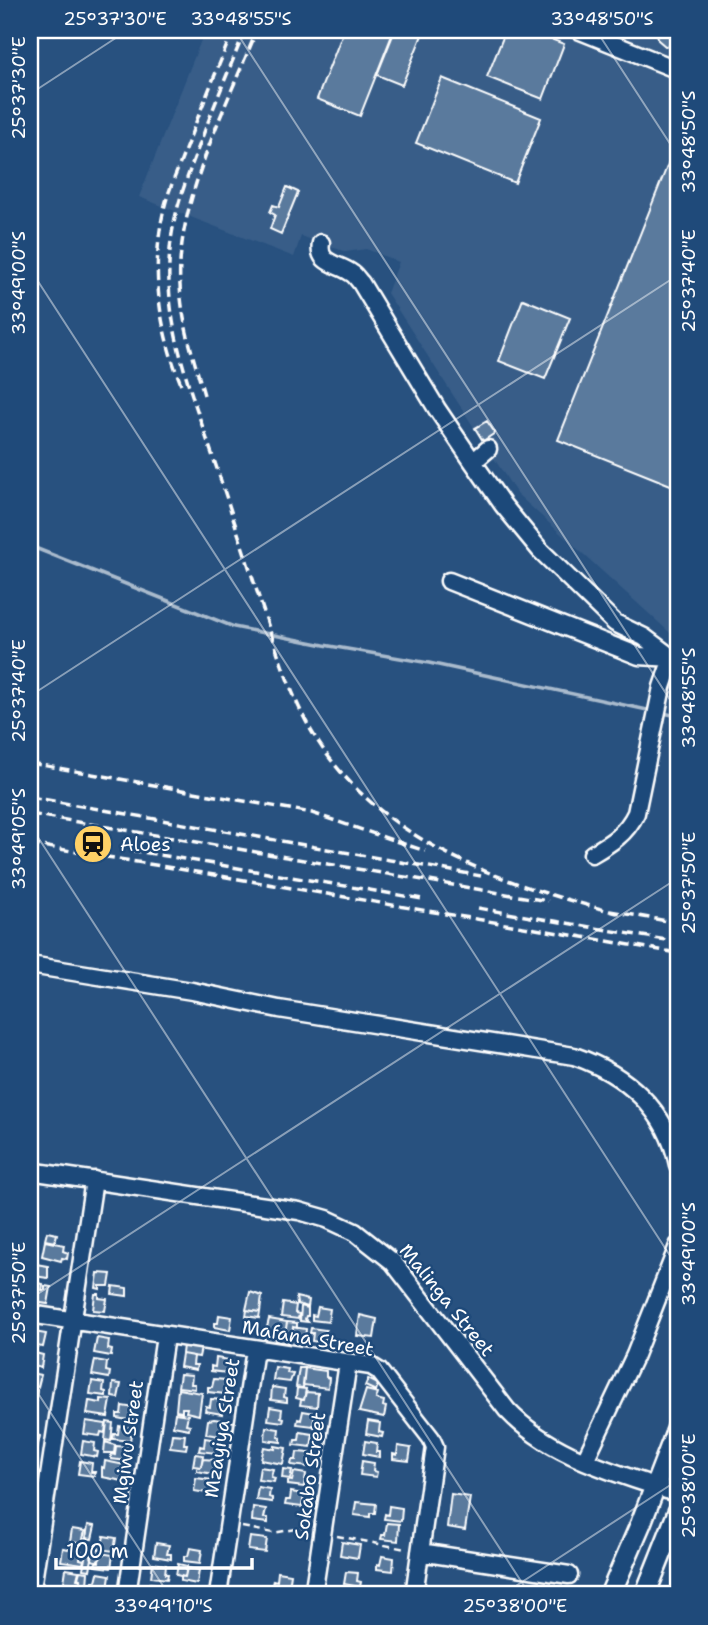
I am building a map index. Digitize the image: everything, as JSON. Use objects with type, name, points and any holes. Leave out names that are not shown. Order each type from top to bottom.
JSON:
[{"type":"main road","points":[[610,1595],[678,1427]]},
{"type":"main road","points":[[645,1595],[678,1513]]},
{"type":"street","points":[[578,30],[615,37],[678,70]]},
{"type":"street","points":[[321,243],[322,257],[352,274],[361,283],[416,375],[473,462],[503,505],[540,550],[615,623],[644,637],[675,658]]},
{"type":"street","points":[[473,462],[488,449]]},
{"type":"street","points":[[449,581],[639,656],[675,658]]},
{"type":"street","points":[[592,854],[620,837],[636,813],[662,687],[675,658]]},
{"type":"street","points":[[30,965],[192,991],[279,1009],[574,1056],[615,1074],[640,1095],[666,1130],[678,1165]]},
{"type":"street","name":"Malinga Street","points":[[30,1171],[299,1211],[327,1219],[355,1232],[398,1268],[519,1423],[549,1445],[678,1494]]},
{"type":"street","points":[[31,1595],[94,1180]]},
{"type":"street","points":[[585,1460],[635,1355],[678,1246]]},
{"type":"street","name":"Mafana Street","points":[[30,1314],[371,1366],[379,1371],[431,1438],[435,1447],[414,1595]]},
{"type":"street","name":"Mgiwu Street","points":[[127,1595],[165,1336]]},
{"type":"street","name":"Mzayiya Street","points":[[218,1595],[255,1349]]},
{"type":"street","name":"Sokabo Street","points":[[313,1595],[348,1363]]},
{"type":"street","points":[[420,1552],[569,1575]]},
{"type":"path","points":[[229,1524],[273,1533],[295,1527],[308,1527],[322,1534],[420,1552]]},
{"type":"shaded area","points":[[205,30],[678,30],[678,640],[517,494],[387,293],[399,262],[366,249],[346,252],[301,236],[294,257],[139,197]]},
{"type":"building","points":[[344,30],[394,30],[360,116],[317,99]]},
{"type":"building","points":[[395,30],[424,30],[402,85],[377,75]]},
{"type":"building","points":[[506,30],[527,30],[564,44],[543,99],[487,77]]},
{"type":"building","points":[[657,30],[678,30],[678,40],[674,45],[665,46],[658,40]]},
{"type":"building","points":[[442,78],[541,118],[515,183],[416,143]]},
{"type":"building","points":[[678,139],[678,488],[558,440]]},
{"type":"building","points":[[287,187],[298,192],[281,234],[270,229],[275,215],[270,212],[273,205],[279,207]]},
{"type":"building","points":[[523,299],[570,318],[545,379],[499,361]]},
{"type":"building","points":[[487,421],[495,433],[483,441],[475,428]]},
{"type":"building","points":[[47,1232],[57,1234],[55,1242],[45,1240]]},
{"type":"building","points":[[45,1241],[64,1245],[63,1251],[68,1253],[67,1259],[62,1258],[61,1261],[42,1256]]},
{"type":"building","points":[[36,1264],[48,1266],[48,1278],[34,1276]]},
{"type":"building","points":[[98,1273],[111,1274],[109,1286],[96,1288]]},
{"type":"building","points":[[37,1283],[43,1284],[42,1290],[45,1290],[45,1286],[51,1287],[48,1304],[34,1302]]},
{"type":"building","points":[[113,1286],[127,1288],[127,1296],[112,1294]]},
{"type":"building","points":[[250,1292],[262,1296],[260,1312],[246,1310]]},
{"type":"building","points":[[95,1294],[99,1294],[99,1298],[107,1299],[105,1311],[93,1310]]},
{"type":"building","points":[[296,1297],[309,1300],[308,1307],[297,1304]]},
{"type":"building","points":[[283,1303],[296,1305],[295,1313],[299,1314],[298,1319],[281,1317]]},
{"type":"building","points":[[301,1306],[308,1308],[308,1316],[305,1319],[308,1322],[300,1321]]},
{"type":"building","points":[[318,1307],[330,1309],[328,1322],[312,1320]]},
{"type":"building","points":[[247,1310],[260,1312],[259,1318],[246,1316]]},
{"type":"building","points":[[219,1315],[232,1317],[230,1330],[214,1327],[214,1323],[218,1323]]},
{"type":"building","points":[[360,1315],[377,1319],[374,1338],[357,1336]]},
{"type":"building","points":[[269,1319],[287,1322],[285,1335],[276,1334],[275,1342],[264,1340]]},
{"type":"building","points":[[287,1322],[297,1323],[297,1328],[293,1327],[292,1336],[285,1335]]},
{"type":"building","points":[[293,1327],[306,1329],[304,1347],[288,1345]]},
{"type":"building","points":[[311,1328],[326,1330],[325,1343],[312,1341]]},
{"type":"building","points":[[34,1332],[46,1334],[43,1347],[30,1345]]},
{"type":"building","points":[[276,1334],[288,1336],[288,1343],[275,1341]]},
{"type":"building","points":[[97,1338],[109,1340],[108,1349],[112,1350],[111,1356],[94,1353]]},
{"type":"building","points":[[183,1345],[201,1348],[199,1357],[182,1354]]},
{"type":"building","points":[[31,1352],[43,1355],[41,1368],[30,1365]]},
{"type":"building","points":[[182,1354],[194,1356],[193,1365],[197,1365],[196,1370],[180,1367]]},
{"type":"building","points":[[216,1358],[229,1360],[227,1373],[211,1371],[211,1366],[215,1367]]},
{"type":"building","points":[[95,1360],[107,1362],[106,1371],[110,1372],[109,1378],[92,1375]]},
{"type":"building","points":[[275,1367],[288,1369],[287,1373],[293,1374],[290,1382],[273,1380]]},
{"type":"building","points":[[299,1368],[305,1368],[303,1388],[296,1387]]},
{"type":"building","points":[[305,1368],[326,1371],[326,1377],[329,1378],[328,1388],[303,1385]]},
{"type":"building","points":[[30,1373],[41,1375],[38,1387],[30,1386]]},
{"type":"building","points":[[180,1374],[192,1375],[191,1384],[195,1384],[195,1389],[178,1387]]},
{"type":"building","points":[[214,1379],[226,1380],[225,1394],[208,1392]]},
{"type":"building","points":[[368,1379],[378,1384],[376,1391],[365,1386]]},
{"type":"building","points":[[92,1381],[104,1383],[103,1391],[106,1396],[90,1394]]},
{"type":"building","points":[[113,1383],[121,1384],[118,1398],[112,1397]]},
{"type":"building","points":[[272,1387],[285,1389],[284,1397],[287,1402],[271,1400]]},
{"type":"building","points":[[297,1388],[306,1389],[304,1400],[296,1398]]},
{"type":"building","points":[[30,1389],[37,1390],[35,1408],[30,1407]]},
{"type":"building","points":[[178,1389],[202,1393],[199,1415],[186,1412],[187,1408],[182,1408],[182,1412],[176,1411]]},
{"type":"building","points":[[366,1390],[378,1393],[376,1399],[384,1401],[384,1417],[359,1412]]},
{"type":"building","points":[[306,1392],[318,1393],[317,1407],[300,1405]]},
{"type":"building","points":[[101,1399],[111,1400],[108,1417],[87,1414],[89,1401],[101,1403]]},
{"type":"building","points":[[211,1399],[223,1400],[222,1414],[205,1411],[206,1406],[210,1407]]},
{"type":"building","points":[[122,1406],[135,1408],[133,1421],[117,1418],[117,1414],[121,1414]]},
{"type":"building","points":[[270,1407],[282,1409],[283,1422],[268,1420]]},
{"type":"building","points":[[303,1411],[315,1413],[313,1426],[297,1424]]},
{"type":"building","points":[[175,1413],[188,1415],[186,1424],[190,1425],[189,1429],[173,1426]]},
{"type":"building","points":[[315,1413],[321,1414],[319,1427],[314,1427]]},
{"type":"building","points":[[208,1420],[236,1422],[236,1429],[228,1428],[227,1437],[206,1434]]},
{"type":"building","points":[[86,1421],[106,1424],[105,1433],[101,1432],[100,1436],[84,1434]]},
{"type":"building","points":[[368,1421],[380,1423],[379,1432],[383,1433],[382,1437],[366,1434]]},
{"type":"building","points":[[107,1422],[113,1423],[111,1441],[105,1440]]},
{"type":"building","points":[[119,1426],[132,1428],[130,1441],[113,1439],[114,1434],[118,1434]]},
{"type":"building","points":[[266,1427],[279,1429],[278,1437],[281,1442],[265,1440]]},
{"type":"building","points":[[300,1432],[313,1434],[311,1447],[294,1445],[295,1440],[299,1440]]},
{"type":"building","points":[[31,1434],[40,1436],[37,1449],[30,1448]]},
{"type":"building","points":[[172,1434],[185,1435],[186,1449],[170,1447]]},
{"type":"building","points":[[205,1438],[218,1440],[216,1453],[199,1451],[200,1446],[204,1447]]},
{"type":"building","points":[[83,1441],[95,1443],[94,1451],[98,1452],[97,1457],[81,1454]]},
{"type":"building","points":[[365,1441],[377,1443],[376,1452],[379,1452],[379,1457],[363,1454]]},
{"type":"building","points":[[105,1442],[115,1445],[114,1453],[104,1453]]},
{"type":"building","points":[[116,1446],[129,1447],[127,1461],[111,1459],[111,1454],[115,1455]]},
{"type":"building","points":[[275,1446],[286,1448],[283,1464],[261,1460],[264,1447],[275,1449]]},
{"type":"building","points":[[398,1446],[411,1448],[409,1461],[393,1459],[393,1454],[397,1455]]},
{"type":"building","points":[[297,1452],[310,1453],[308,1467],[291,1465],[292,1460],[296,1460]]},
{"type":"building","points":[[195,1454],[203,1455],[201,1467],[193,1466]]},
{"type":"building","points":[[203,1459],[215,1460],[213,1474],[197,1471]]},
{"type":"building","points":[[80,1461],[92,1463],[91,1472],[95,1472],[94,1476],[78,1474]]},
{"type":"building","points":[[105,1461],[125,1465],[123,1481],[102,1477]]},
{"type":"building","points":[[362,1461],[374,1463],[373,1471],[377,1472],[376,1477],[360,1475]]},
{"type":"building","points":[[260,1467],[273,1469],[271,1477],[275,1478],[274,1482],[258,1480]]},
{"type":"building","points":[[283,1469],[292,1470],[290,1479],[282,1478]]},
{"type":"building","points":[[294,1472],[306,1474],[304,1487],[288,1485]]},
{"type":"building","points":[[196,1478],[212,1480],[213,1494],[194,1491]]},
{"type":"building","points":[[258,1487],[270,1489],[269,1497],[272,1502],[256,1500]]},
{"type":"building","points":[[291,1492],[304,1494],[302,1507],[285,1505],[286,1500],[290,1500]]},
{"type":"building","points":[[451,1494],[470,1497],[465,1530],[447,1527]]},
{"type":"building","points":[[356,1502],[376,1504],[375,1513],[370,1513],[370,1517],[354,1515]]},
{"type":"building","points":[[389,1506],[402,1508],[401,1521],[384,1519],[385,1514],[388,1515]]},
{"type":"building","points":[[253,1507],[266,1509],[264,1518],[268,1518],[268,1523],[252,1521]]},
{"type":"building","points":[[387,1523],[399,1524],[398,1541],[381,1539],[382,1535],[385,1535]]},
{"type":"building","points":[[88,1525],[95,1526],[92,1539],[86,1538]]},
{"type":"building","points":[[72,1529],[85,1531],[83,1539],[87,1540],[86,1544],[70,1542]]},
{"type":"building","points":[[104,1536],[116,1538],[114,1551],[98,1549]]},
{"type":"building","points":[[250,1537],[267,1539],[265,1552],[248,1550]]},
{"type":"building","points":[[342,1542],[360,1545],[358,1558],[340,1555]]},
{"type":"building","points":[[156,1543],[169,1545],[167,1554],[171,1554],[171,1559],[154,1556]]},
{"type":"building","points":[[63,1548],[81,1551],[80,1559],[84,1560],[83,1564],[61,1561]]},
{"type":"building","points":[[190,1548],[202,1550],[200,1563],[184,1561]]},
{"type":"building","points":[[96,1551],[100,1552],[100,1560],[96,1561],[92,1560],[91,1556],[92,1552]]},
{"type":"building","points":[[86,1552],[93,1553],[90,1570],[83,1569]]},
{"type":"building","points":[[100,1553],[113,1555],[111,1568],[95,1566],[96,1562],[99,1562]]},
{"type":"building","points":[[382,1556],[394,1558],[393,1571],[377,1569]]},
{"type":"building","points":[[153,1563],[166,1565],[167,1579],[151,1577]]},
{"type":"building","points":[[178,1564],[187,1566],[185,1577],[176,1575]]},
{"type":"building","points":[[187,1568],[199,1570],[197,1584],[181,1581]]},
{"type":"building","points":[[66,1569],[79,1571],[77,1579],[81,1580],[80,1584],[64,1582]]},
{"type":"building","points":[[80,1571],[88,1572],[87,1585],[81,1584],[81,1579],[78,1578]]},
{"type":"building","points":[[278,1572],[291,1574],[289,1587],[272,1585],[273,1580],[277,1581]]},
{"type":"building","points":[[346,1572],[358,1573],[357,1581],[361,1582],[360,1587],[344,1584]]},
{"type":"building","points":[[98,1573],[110,1575],[108,1588],[92,1586]]},
{"type":"building","points":[[150,1583],[170,1586],[169,1595],[148,1595]]},
{"type":"building","points":[[56,1589],[74,1592],[74,1595],[55,1595]]},
{"type":"waterway","points":[[30,546],[234,627],[429,663],[652,711]]},
{"type":"waterway","points":[[663,713],[678,716]]},
{"type":"railway","points":[[181,384],[167,341],[159,296],[157,273],[160,227],[169,191],[233,30]]},
{"type":"railway","points":[[245,30],[181,195],[170,250],[171,309],[192,396],[291,688],[317,740],[344,776],[376,807],[411,833],[449,855],[490,873],[574,902],[617,913]]},
{"type":"railway","points":[[204,395],[183,314],[181,254],[194,189],[205,156],[257,30]]},
{"type":"railway","points":[[30,763],[312,813],[425,851]]},
{"type":"railway","points":[[30,797],[481,876]]},
{"type":"railway","points":[[30,814],[548,901]]},
{"type":"railway","points":[[30,844],[678,953]]},
{"type":"railway","points":[[130,850],[423,899]]},
{"type":"railway","points":[[478,908],[678,942]]},
{"type":"railway","points":[[610,911],[678,923]]},
{"type":"place","name":"Aloes","points":[[93,844]]}]
